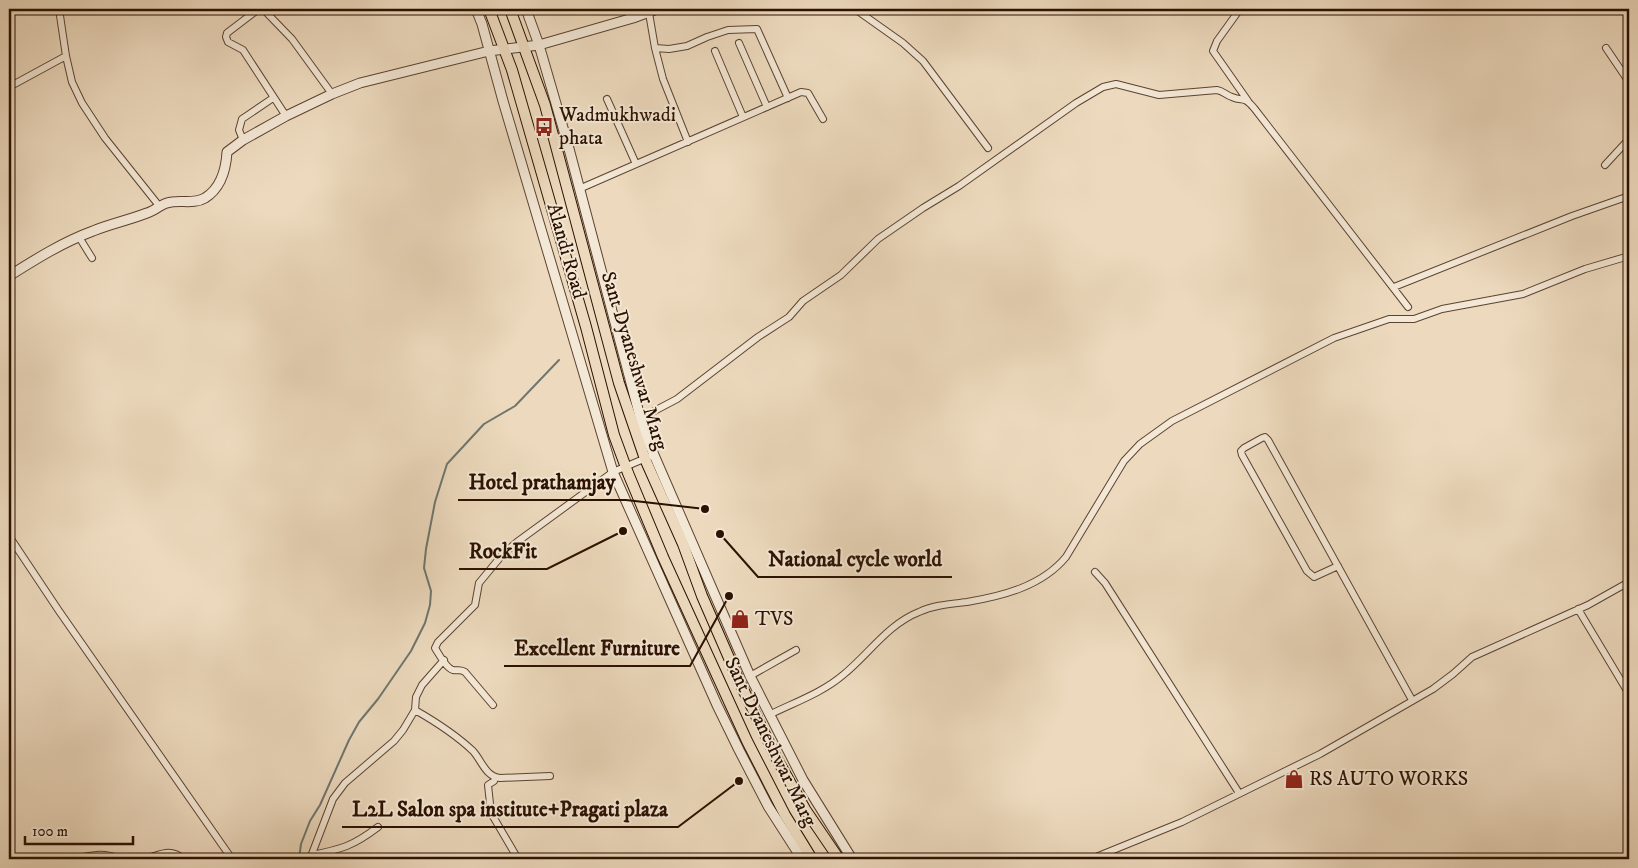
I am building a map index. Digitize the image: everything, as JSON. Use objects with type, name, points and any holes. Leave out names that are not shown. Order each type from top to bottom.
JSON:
[{"type":"main road","name":"Sant Dyaneshwar Marg","points":[[489,9],[512,70],[586,327],[614,436],[663,557],[747,741],[784,815],[812,859]]},
{"type":"main road","name":"Sant Dyaneshwar Marg","points":[[510,9],[545,105],[619,383],[710,613],[777,759],[805,809],[839,859]]},
{"type":"street","points":[[59,9],[72,82],[82,103],[105,138],[160,207]]},
{"type":"street","points":[[286,116],[243,50],[228,42],[226,37],[227,33],[256,11],[263,9],[292,39],[332,94]]},
{"type":"street","name":"Alandi Road","points":[[476,9],[613,472],[739,750],[768,806],[802,859]]},
{"type":"street","points":[[526,9],[540,45],[580,188],[641,418],[649,457],[662,476],[687,528],[750,676],[769,715],[803,780],[852,859]]},
{"type":"street","points":[[855,9],[904,43],[923,61],[988,148]]},
{"type":"street","points":[[1240,9],[1216,41],[1213,51],[1250,103],[1408,307]]},
{"type":"street","points":[[9,276],[49,251],[92,231],[149,213],[167,203],[192,202],[208,195],[217,185],[224,172],[227,152],[243,140],[286,116],[332,94],[360,83],[396,73],[489,51],[540,45],[653,11],[656,48],[663,79],[688,142]]},
{"type":"street","points":[[656,48],[687,46],[707,36],[728,30],[757,29],[788,98]]},
{"type":"street","points":[[739,43],[767,107]]},
{"type":"street","points":[[1606,48],[1629,82]]},
{"type":"street","points":[[715,51],[743,117]]},
{"type":"street","points":[[9,86],[66,56]]},
{"type":"street","points":[[641,418],[677,399],[758,337],[789,317],[803,301],[841,275],[878,239],[923,208],[939,200],[1076,103],[1103,87],[1116,84],[1158,96],[1217,90],[1232,98],[1245,99],[1250,103]]},
{"type":"street","points":[[580,188],[801,92],[808,93],[823,119]]},
{"type":"street","points":[[243,140],[239,130],[242,119],[273,98]]},
{"type":"street","points":[[608,99],[636,164]]},
{"type":"street","points":[[1605,165],[1629,139]]},
{"type":"street","points":[[1394,287],[1572,216],[1629,196]]},
{"type":"street","points":[[78,237],[92,258]]},
{"type":"street","points":[[769,715],[836,681],[892,629],[917,612],[939,606],[978,600],[1035,583],[1047,576],[1058,568],[1066,557],[1132,451],[1159,430],[1213,400],[1325,342],[1371,325],[1395,318],[1414,320],[1442,309],[1523,294],[1585,269],[1629,256]]},
{"type":"street","points":[[1338,566],[1314,578],[1307,571],[1242,455],[1241,451],[1244,448],[1262,438],[1265,437],[1268,440],[1338,566],[1412,700]]},
{"type":"street","points":[[493,705],[463,670],[451,669],[435,646],[476,604],[477,586],[492,567],[517,542],[613,472],[627,470],[649,457]]},
{"type":"street","points":[[9,536],[232,859]]},
{"type":"street","points":[[1095,572],[1105,583],[1239,794]]},
{"type":"street","points":[[1091,859],[1182,822],[1320,754],[1433,689],[1472,657],[1578,609],[1629,582]]},
{"type":"street","points":[[1578,609],[1629,694]]},
{"type":"street","points":[[750,676],[796,650]]},
{"type":"street","points":[[311,857],[327,814],[338,792],[355,774],[394,741],[416,710],[416,697],[422,685],[444,660]]},
{"type":"street","points":[[416,710],[456,736],[474,753],[489,774],[495,777],[550,776]]},
{"type":"street","points":[[495,777],[494,781],[488,785],[491,813],[518,859]]},
{"type":"street","points":[[311,857],[354,844],[378,827]]},
{"type":"street","points":[[144,859],[168,852],[177,854],[184,859]]},
{"type":"street","points":[[74,859],[109,854],[120,859]]},
{"type":"waterway","points":[[299,859],[301,844],[310,821],[320,805],[349,740],[359,722],[378,699],[411,651],[425,623],[430,605],[431,591],[424,568],[426,549],[435,502],[447,464],[484,424],[515,406],[559,360]]},
{"type":"place","name":"Wadmukhwadi phata","points":[[544,127]]},
{"type":"place","name":"Hotel prathamjay","points":[[705,509]]},
{"type":"place","name":"RockFit","points":[[623,531]]},
{"type":"place","name":"National cycle world","points":[[720,534]]},
{"type":"place","name":"Excellent Furniture","points":[[729,596]]},
{"type":"place","name":"TVS","points":[[740,619]]},
{"type":"place","name":"RS AUTO WORKS","points":[[1294,779]]},
{"type":"place","name":"L2L Salon spa institute+Pragati plaza","points":[[739,781]]}]
